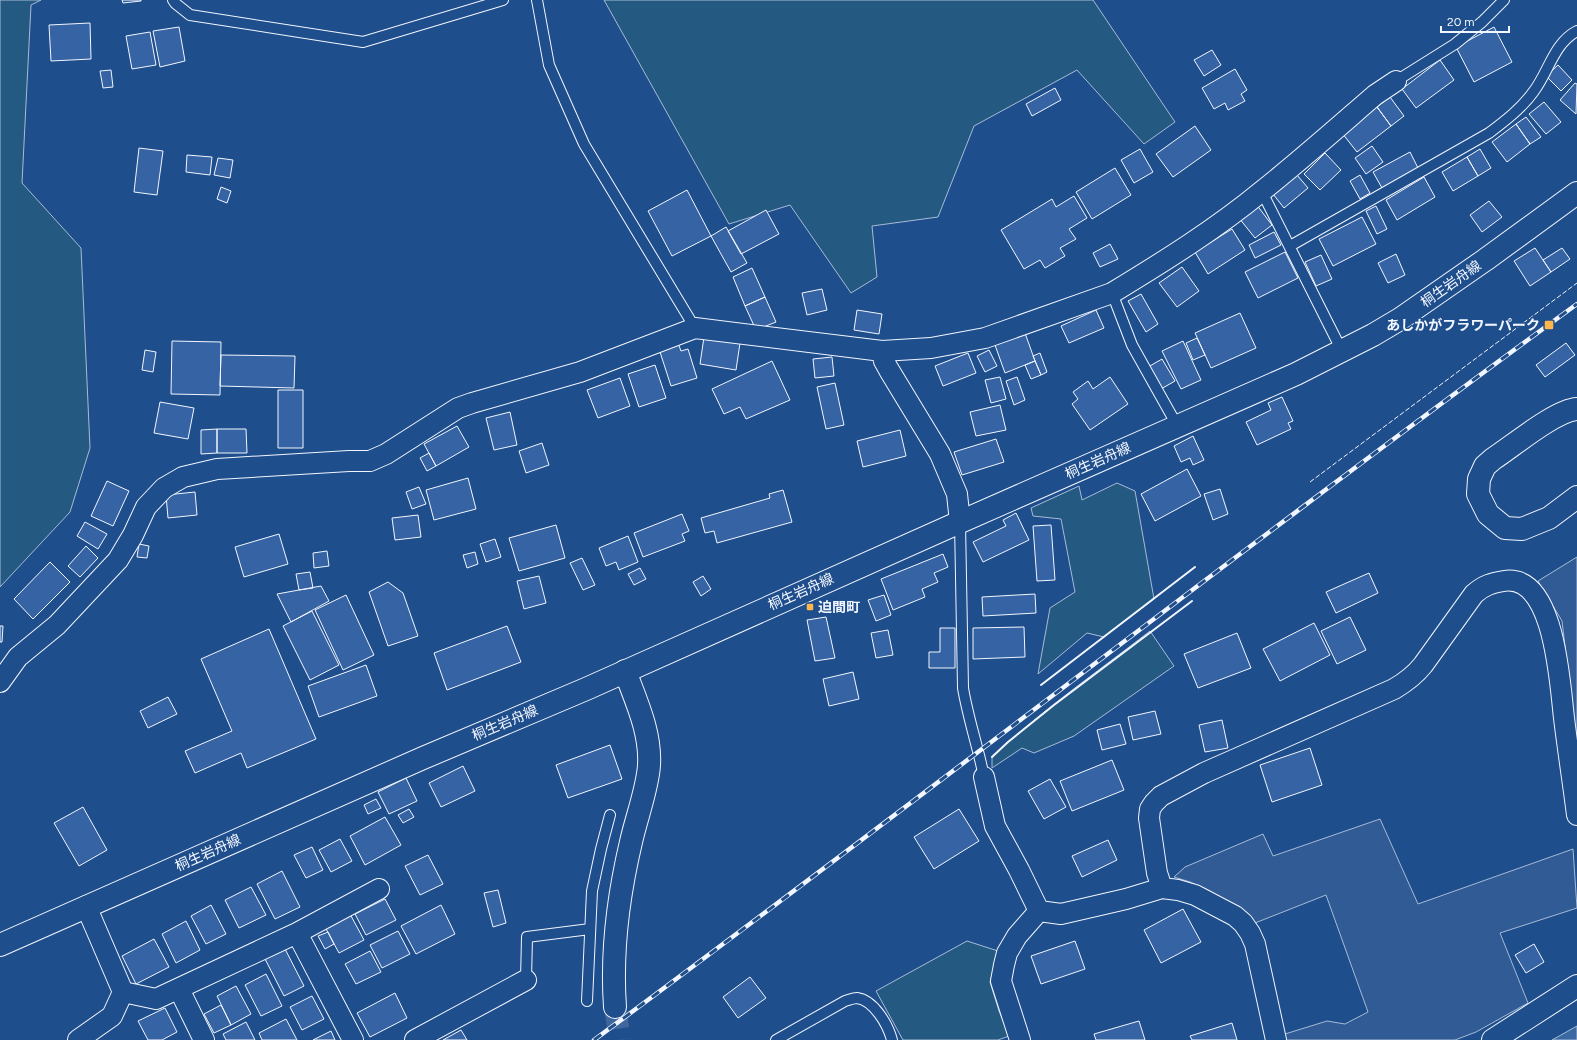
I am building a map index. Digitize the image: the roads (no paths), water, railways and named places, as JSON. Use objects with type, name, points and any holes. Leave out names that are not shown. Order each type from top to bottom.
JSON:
[{"type":"main road","name":"桐生岩舟線","points":[[0,945],[1178,427],[1342,351],[1373,335],[1427,301],[1577,193]]},
{"type":"main road","points":[[1577,409],[1572,409],[1558,414],[1485,466],[1479,479],[1478,494],[1488,514],[1505,528],[1522,529],[1549,518],[1577,497]]},
{"type":"main road","points":[[615,1007],[612,976],[614,933],[630,842],[645,788],[649,765],[646,733],[640,711],[625,671]]},
{"type":"main road","points":[[1493,1040],[1577,986]]},
{"type":"street","points":[[3,672],[18,657],[57,625],[118,560],[133,535],[146,507],[164,488],[183,477],[216,469],[370,461],[386,454],[458,408],[580,372],[695,328],[882,352],[931,348],[985,338],[1112,293],[1207,232],[1262,192],[1375,95],[1396,81]]},
{"type":"street","points":[[882,352],[884,361],[889,370],[940,454],[957,494],[960,522]]},
{"type":"street","points":[[1162,888],[1157,873],[1149,818],[1150,809],[1157,800],[1204,772],[1407,682],[1424,665],[1474,594],[1482,587],[1491,583],[1513,579],[1528,586],[1539,601],[1553,635],[1577,815]]},
{"type":"street","points":[[984,777],[995,826],[1039,911]]},
{"type":"street","points":[[1039,911],[1061,914],[1126,899],[1162,888],[1187,892],[1195,895],[1235,916],[1244,924],[1255,944],[1276,1040]]},
{"type":"street","points":[[123,992],[156,999],[296,932],[380,889]]},
{"type":"street","points":[[78,1040],[112,1016],[123,992],[86,906]]},
{"type":"street","points":[[1020,1040],[1001,981],[1007,953],[1017,936],[1039,911]]},
{"type":"street","points":[[296,932],[353,1040]]},
{"type":"street","points":[[414,1040],[526,980]]},
{"type":"street","points":[[179,989],[204,1040]]},
{"type":"lane","points":[[173,0],[175,4],[190,15],[363,42],[503,0]]},
{"type":"lane","points":[[537,0],[549,65],[584,144],[695,328]]},
{"type":"lane","points":[[1396,81],[1455,44],[1482,22],[1504,0]]},
{"type":"lane","points":[[1290,246],[1489,133],[1508,119],[1535,90],[1562,43],[1577,31]]},
{"type":"lane","points":[[1262,192],[1342,351]]},
{"type":"lane","points":[[1112,293],[1132,345],[1178,427]]},
{"type":"lane","points":[[960,522],[963,688],[966,708],[979,752],[984,777]]},
{"type":"lane","points":[[587,1001],[592,891],[610,815]]},
{"type":"lane","points":[[526,980],[527,937],[590,929]]},
{"type":"lane","points":[[776,1040],[845,1001],[856,998],[866,1001],[874,1007],[892,1040]]},
{"type":"tunnel","points":[[615,1007],[620,1040]]},
{"type":"railway","points":[[594,1040],[1330,486],[1577,304]]},
{"type":"place","name":"あしかがフラワーパーク","points":[[1549,325]]},
{"type":"place","name":"迫間町","points":[[810,607]]}]
